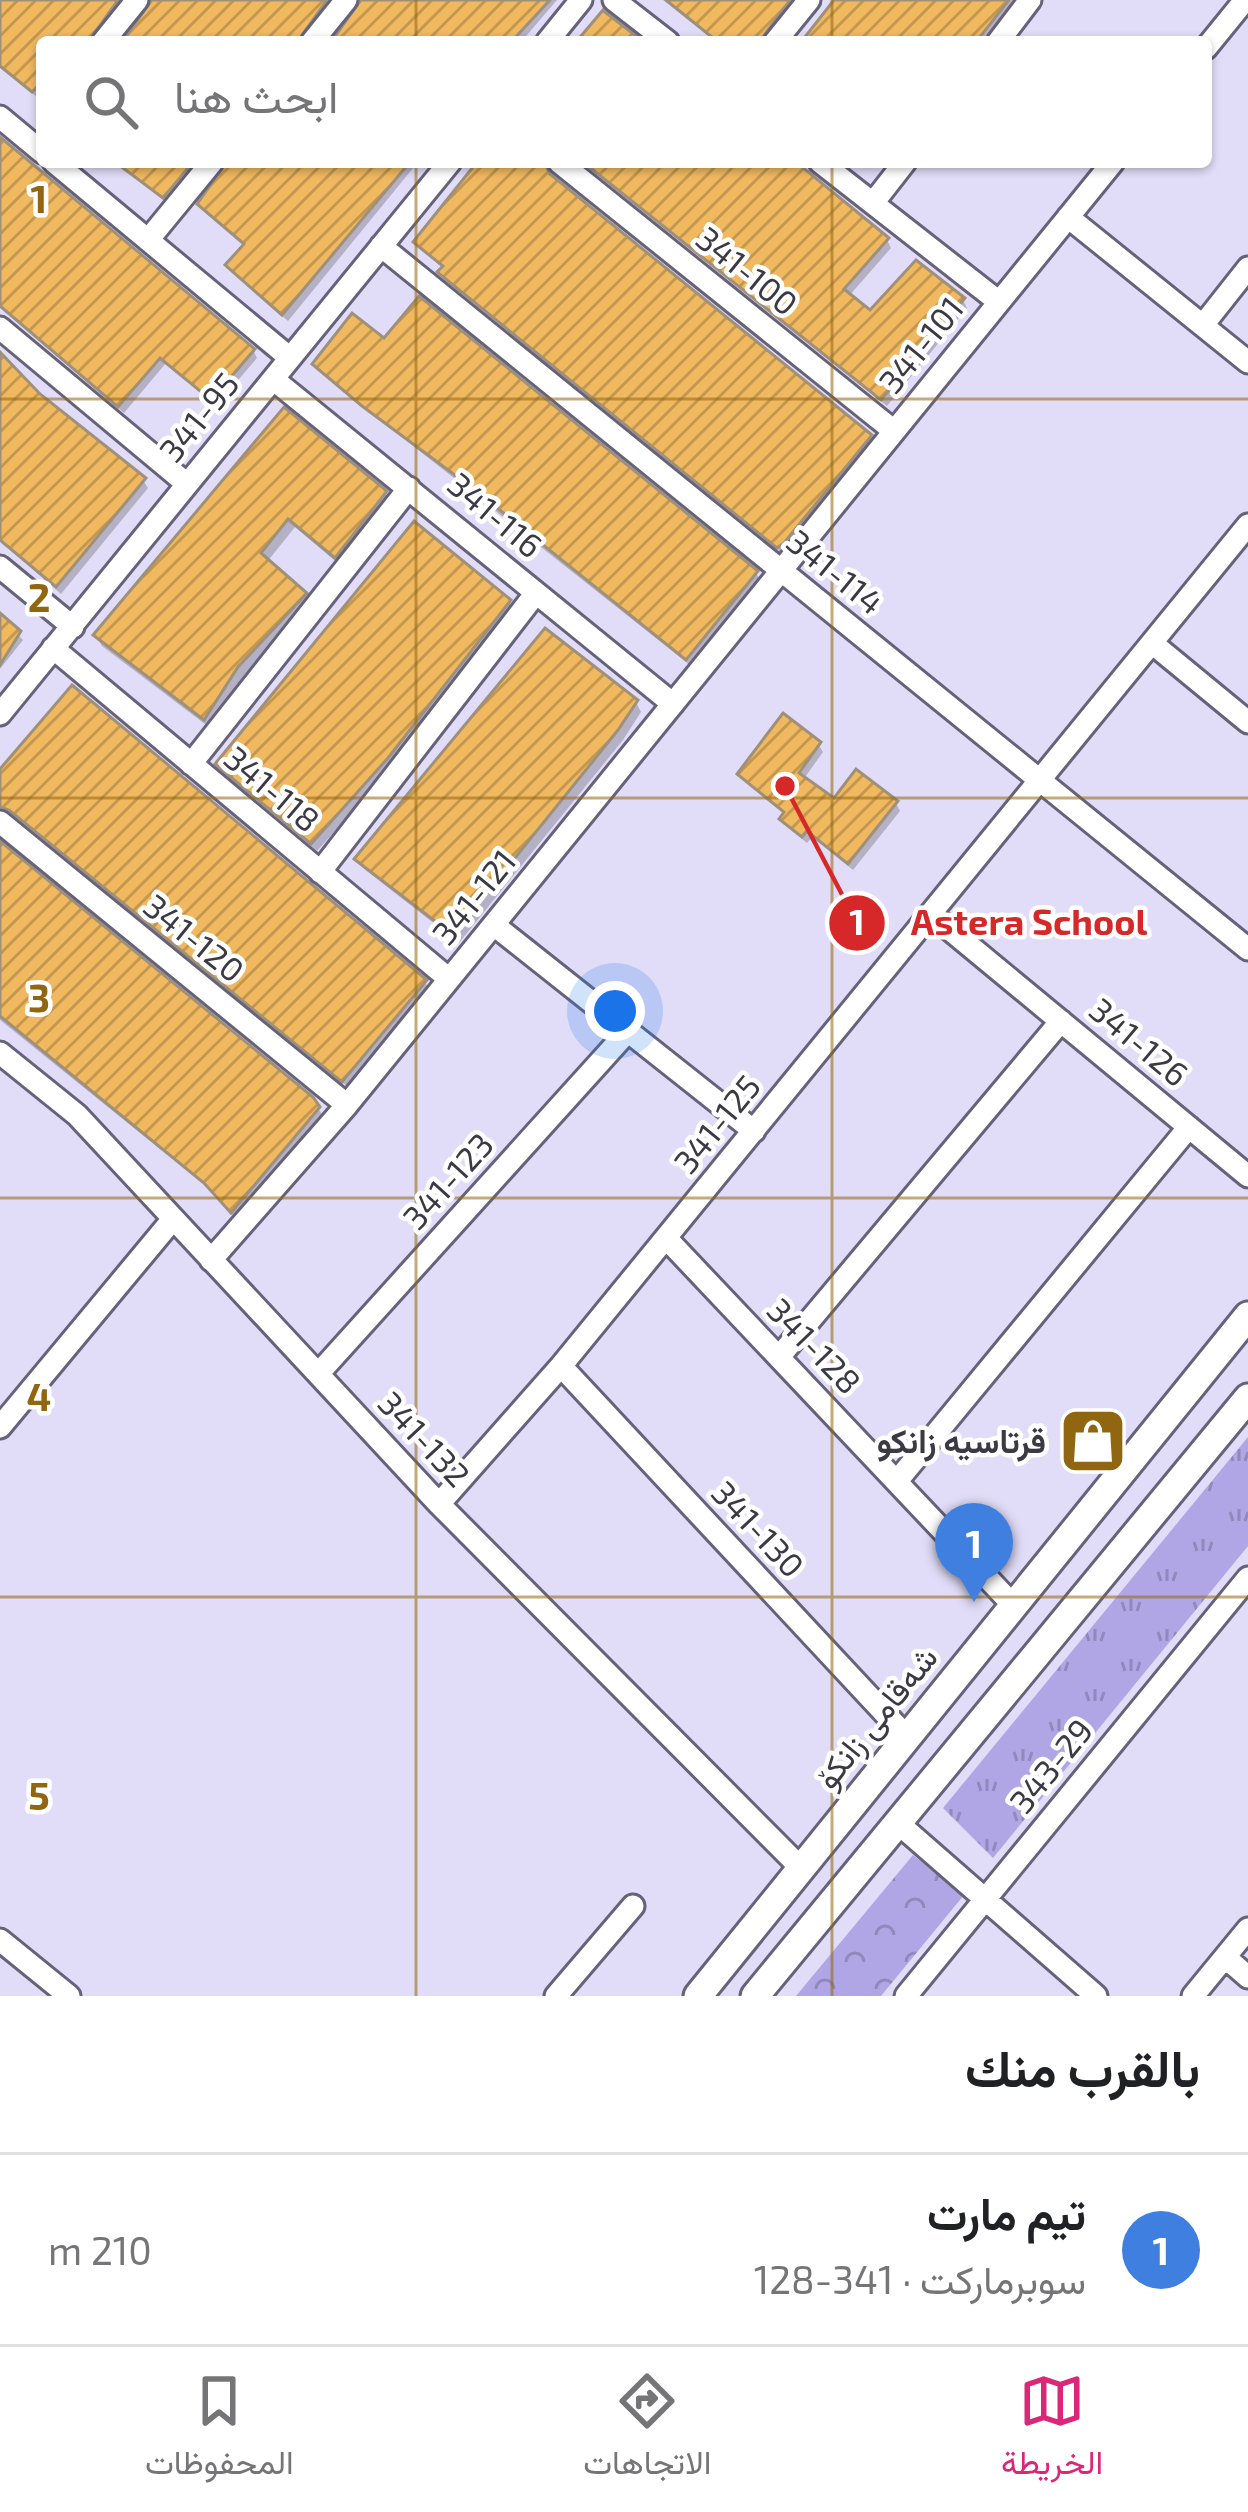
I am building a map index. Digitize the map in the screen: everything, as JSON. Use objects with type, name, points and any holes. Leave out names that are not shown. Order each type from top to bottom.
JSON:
[{"type":"main road","name":"شەقامی زانکۆ","points":[[698,1996],[1247,1321]]},
{"type":"main road","points":[[755,1996],[1248,1398]]},
{"type":"street","points":[[108,36],[137,0]]},
{"type":"street","points":[[317,36],[346,0]]},
{"type":"street","points":[[552,36],[581,0]]},
{"type":"street","points":[[614,0],[660,36]]},
{"type":"street","points":[[780,36],[809,0]]},
{"type":"street","points":[[1003,36],[1030,0]]},
{"type":"street","points":[[1212,41],[1245,0]]},
{"type":"street","points":[[0,117],[34,145]]},
{"type":"street","points":[[61,168],[290,358]]},
{"type":"street","points":[[148,240],[207,168]]},
{"type":"street","name":"341-95","points":[[0,714],[444,168]]},
{"type":"street","name":"341-100","points":[[566,168],[894,431]]},
{"type":"street","points":[[828,168],[999,302]]},
{"type":"street","points":[[873,203],[900,168]]},
{"type":"street","name":"341-101","points":[[781,571],[1108,168]]},
{"type":"street","points":[[1068,218],[1248,362]]},
{"type":"street","name":"341-114","points":[[381,246],[1248,949]]},
{"type":"street","points":[[1203,325],[1248,268]]},
{"type":"street","points":[[0,328],[187,484]]},
{"type":"street","name":"341-116","points":[[273,379],[673,704]]},
{"type":"street","points":[[191,764],[410,488]]},
{"type":"street","name":"341-125","points":[[439,1504],[561,1366],[1248,525]]},
{"type":"street","points":[[0,566],[73,627]]},
{"type":"street","name":"341-121","points":[[211,1260],[347,1105],[781,571]]},
{"type":"street","points":[[320,872],[536,592]]},
{"type":"street","points":[[1152,643],[1248,722]]},
{"type":"street","name":"341-118","points":[[53,648],[449,979]]},
{"type":"street","name":"341-120","points":[[0,822],[347,1105]]},
{"type":"street","name":"341-126","points":[[932,914],[1248,1176]]},
{"type":"street","points":[[494,925],[754,1131]]},
{"type":"street","points":[[779,1357],[1061,1021]]},
{"type":"street","name":"341-123","points":[[318,1374],[628,1031]]},
{"type":"street","name":"341-132","points":[[0,1053],[77,1115],[439,1504],[801,1868]]},
{"type":"street","points":[[897,1481],[1189,1127]]},
{"type":"street","points":[[0,1427],[173,1219]]},
{"type":"street","name":"341-128","points":[[666,1238],[1013,1604]]},
{"type":"street","name":"341-130","points":[[561,1366],[906,1736]]},
{"type":"street","name":"343-29","points":[[906,1996],[1248,1578]]},
{"type":"street","points":[[899,1824],[1096,1996]]},
{"type":"street","points":[[556,1996],[633,1906]]},
{"type":"street","points":[[1193,1996],[1248,1929]]},
{"type":"street","points":[[0,1940],[69,1996]]},
{"type":"street","points":[[1225,1957],[1248,1977]]},
{"type":"green space","points":[[1248,1437],[1248,1546],[993,1858],[943,1808]]},
{"type":"green space","points":[[913,1855],[964,1895],[881,1996],[796,1996]]},
{"type":"building","points":[[0,0],[118,0],[92,36],[36,36],[36,88],[32,92],[0,66]]},
{"type":"building","points":[[152,0],[327,0],[301,36],[126,36]]},
{"type":"building","points":[[361,0],[550,0],[517,36],[335,36]]},
{"type":"building","points":[[666,0],[790,0],[763,36],[711,36]]},
{"type":"building","points":[[834,0],[1009,0],[981,36],[806,36]]},
{"type":"building","points":[[603,10],[636,36],[581,36]]},
{"type":"building","points":[[0,137],[255,349],[211,400],[160,358],[118,407],[0,306]]},
{"type":"building","points":[[123,168],[188,168],[163,198]]},
{"type":"building","points":[[223,168],[405,168],[282,315],[225,265],[244,244],[197,204]]},
{"type":"building","points":[[472,168],[547,168],[872,435],[777,548],[437,272],[443,266],[413,242]]},
{"type":"building","points":[[591,168],[803,168],[889,238],[844,289],[870,310],[916,260],[965,298],[881,400]]},
{"type":"building","points":[[419,296],[758,571],[686,660],[312,364],[352,313],[384,338]]},
{"type":"building","points":[[0,352],[40,394],[146,478],[56,587],[0,540]]},
{"type":"building","points":[[284,407],[387,491],[335,558],[288,519],[261,553],[307,593],[238,667],[204,720],[93,635]]},
{"type":"building","points":[[414,521],[511,600],[388,758],[311,844],[215,764]]},
{"type":"building","points":[[0,613],[21,631],[0,665]]},
{"type":"building","points":[[545,628],[638,700],[453,935],[354,859]]},
{"type":"building","points":[[72,685],[427,980],[342,1082],[0,807],[0,769]]},
{"type":"building","points":[[783,713],[821,742],[799,773],[834,798],[856,769],[898,801],[848,864],[807,831],[802,837],[779,819],[784,812],[737,774]]},
{"type":"building","points":[[0,841],[320,1107],[231,1213],[204,1183],[0,1016]]},
{"type":"place","name":"Astera School","points":[[785,786]]},
{"type":"place","name":"قرتاسیە زانکو","points":[[1093,1441]]},
{"type":"place","name":"تیم مارت","points":[[974,1602]]}]
